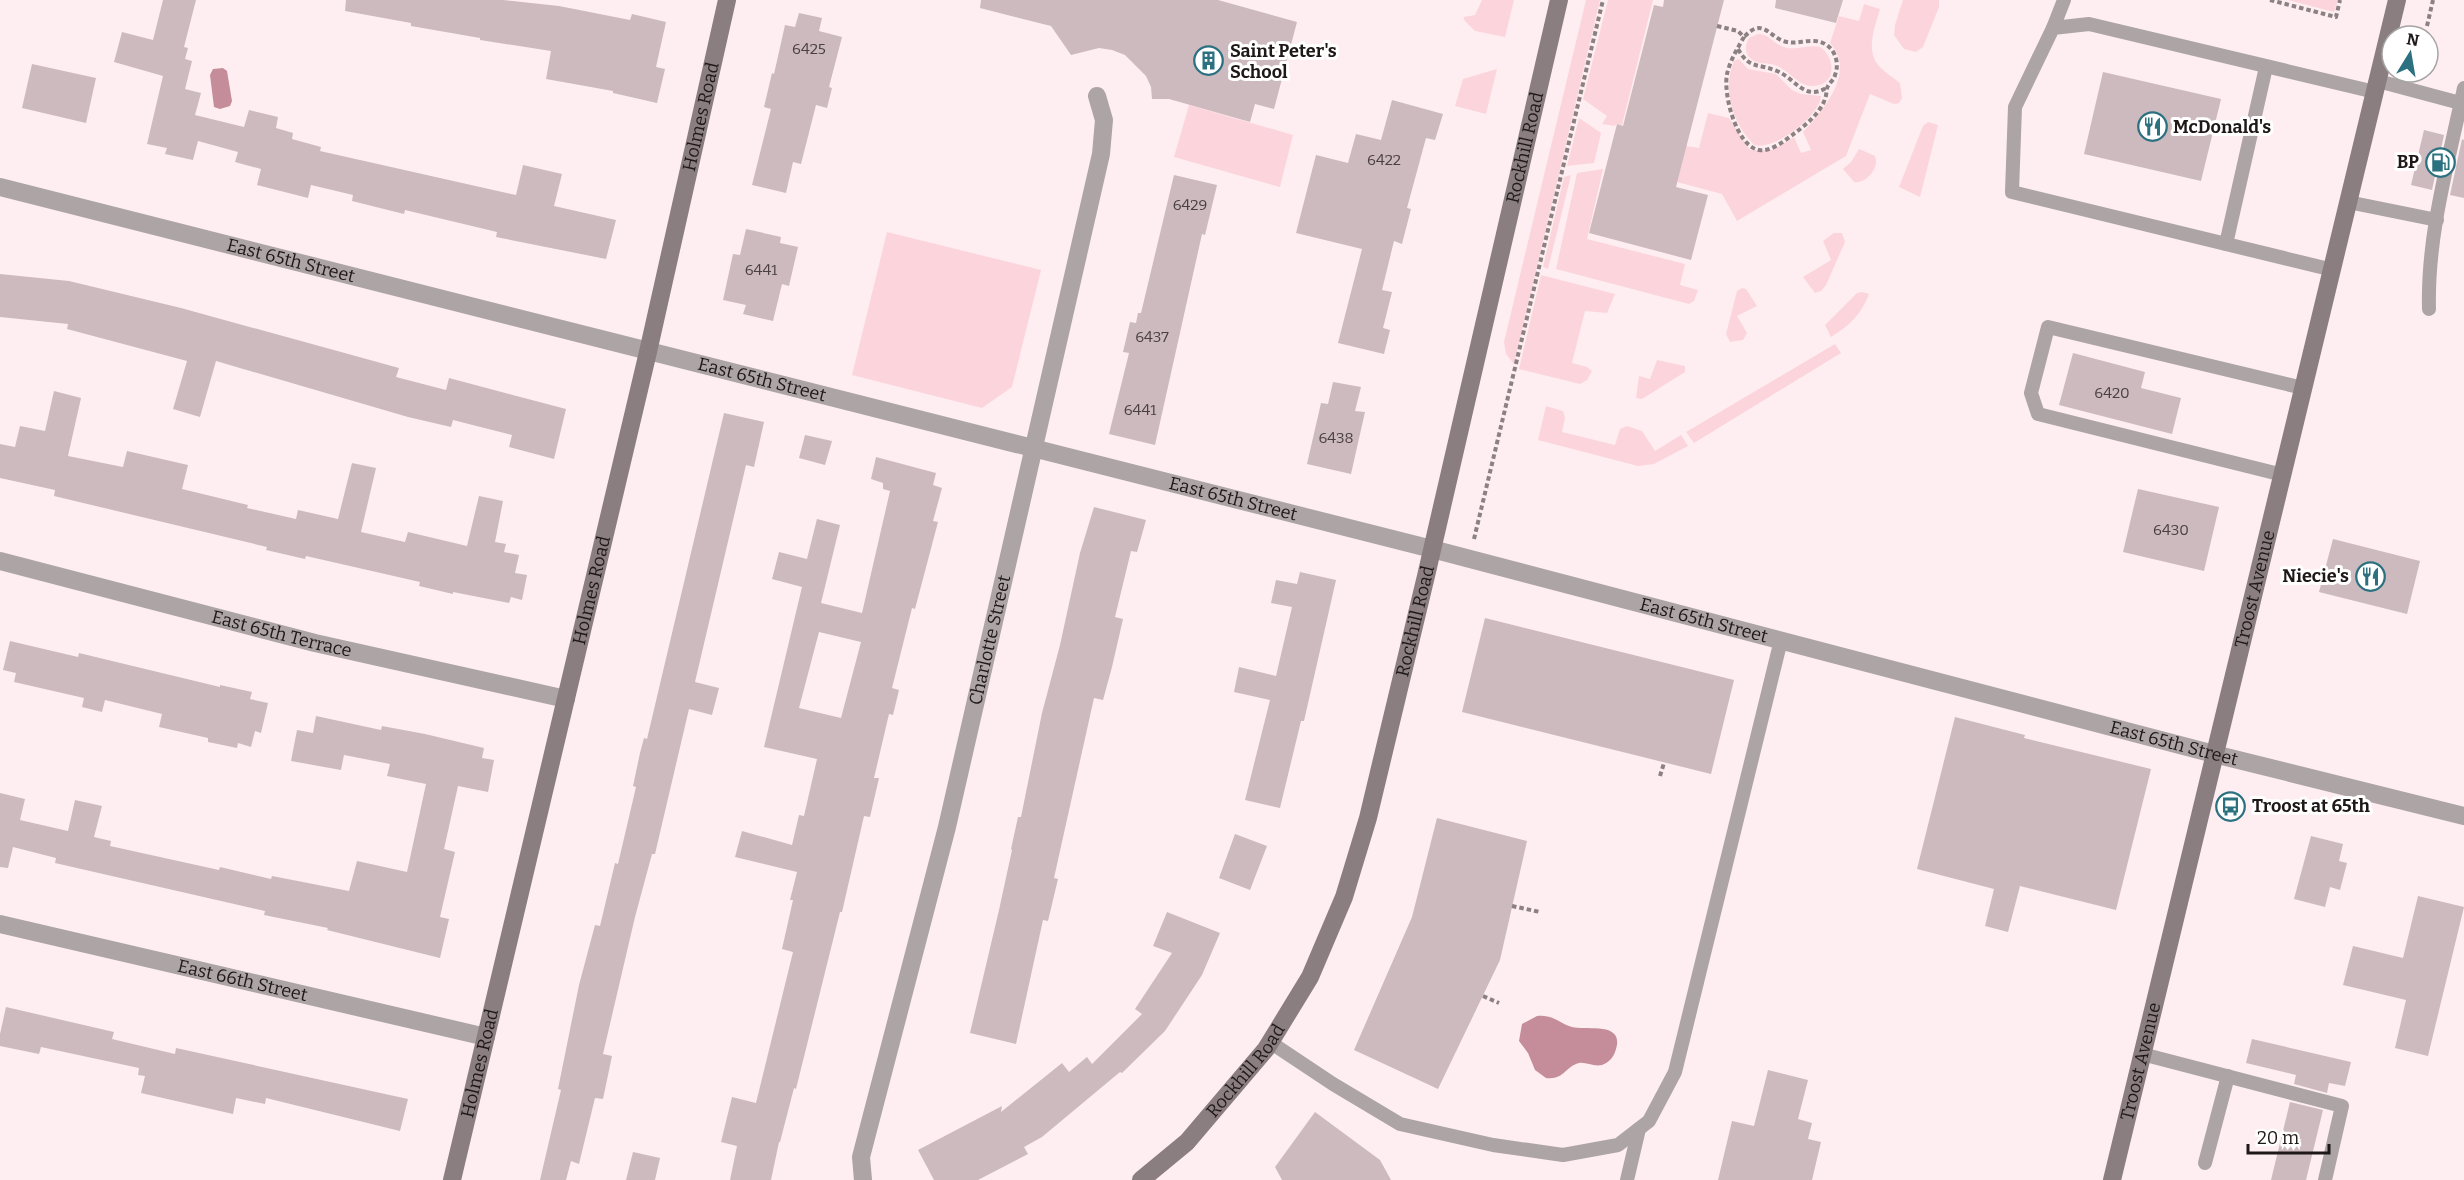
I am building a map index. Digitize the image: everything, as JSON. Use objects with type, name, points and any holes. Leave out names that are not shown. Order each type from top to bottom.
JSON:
[{"type":"main road","name":"Holmes Road","points":[[452,1180],[648,352],[727,0]]},
{"type":"main road","name":"Rockhill Road","points":[[1141,1180],[1187,1142],[1270,1042],[1310,977],[1344,897],[1368,818],[1559,0]]},
{"type":"main road","name":"Troost Avenue","points":[[2112,1180],[2397,0]]},
{"type":"street","name":"Charlotte Street","points":[[863,1180],[861,1158],[947,826],[1101,154],[1104,120],[1097,96]]},
{"type":"street","name":"East 65th Street","points":[[0,187],[1432,549],[2214,754],[2464,816]]},
{"type":"street","name":"East 65th Terrace","points":[[0,561],[315,643],[566,699]]},
{"type":"street","name":"East 66th Street","points":[[0,924],[486,1037]]},
{"type":"lane","points":[[2064,0],[2015,107],[2012,192],[2332,270]]},
{"type":"lane","points":[[2053,28],[2089,24],[2266,67],[2462,103]]},
{"type":"lane","points":[[2226,244],[2266,67]]},
{"type":"lane","points":[[2429,309],[2428,276],[2464,88]]},
{"type":"lane","points":[[2349,202],[2437,220]]},
{"type":"lane","points":[[2283,475],[2038,414],[2031,393],[2048,327],[2303,388]]},
{"type":"lane","points":[[1270,1042],[1400,1124],[1493,1145],[1563,1155],[1618,1145],[1639,1129],[1649,1121],[1675,1072],[1781,640]]},
{"type":"lane","points":[[2142,1054],[2342,1106],[2325,1180]]},
{"type":"lane","points":[[2205,1163],[2228,1076]]},
{"type":"lane","points":[[1628,1180],[1639,1129]]},
{"type":"path","points":[[1473,543],[1604,0]]},
{"type":"path","points":[[2270,0],[2336,17],[2340,0]]},
{"type":"path","points":[[2427,24],[2433,0]]},
{"type":"path","points":[[1717,26],[1738,31],[1744,37]]},
{"type":"path","points":[[1738,48],[1748,63],[1779,72],[1805,91],[1818,92],[1826,88],[1833,81],[1838,66],[1833,52],[1821,42],[1789,42],[1760,28],[1754,29],[1744,37],[1738,48],[1727,75],[1725,95],[1730,114],[1745,139],[1756,149],[1778,145],[1809,123],[1824,102],[1826,88]]},
{"type":"path","points":[[1660,776],[1664,763]]},
{"type":"path","points":[[1512,906],[1540,912]]},
{"type":"path","points":[[1483,996],[1499,1003]]},
{"type":"shaded area","points":[[1482,0],[1514,0],[1505,37],[1475,31],[1464,20],[1464,17],[1475,15]]},
{"type":"shaded area","points":[[1586,0],[1600,0],[1514,364],[1506,354],[1504,342]]},
{"type":"shaded area","points":[[1608,0],[1653,0],[1622,125],[1616,124],[1615,126],[1602,124],[1607,116],[1583,99]]},
{"type":"shaded area","points":[[1903,0],[1939,0],[1939,7],[1923,47],[1916,52],[1904,49],[1894,35]]},
{"type":"shaded area","points":[[2288,0],[2338,0],[2334,12]]},
{"type":"shaded area","points":[[1864,4],[1880,9],[1872,40],[1873,55],[1881,68],[1900,83],[1902,98],[1899,103],[1894,104],[1870,94],[1846,156],[1737,221],[1722,194],[1677,182],[1686,146],[1699,148],[1708,113],[1729,118],[1750,150],[1773,150],[1794,137],[1801,153],[1811,150],[1803,132],[1828,101],[1839,78],[1840,66],[1837,54],[1830,43],[1839,16],[1859,21]]},
{"type":"shaded area","points":[[1758,34],[1788,48],[1820,47],[1829,57],[1830,76],[1821,85],[1813,86],[1803,84],[1777,66],[1754,61],[1747,54],[1746,46],[1749,38]]},
{"type":"shaded area","points":[[1739,59],[1748,69],[1776,74],[1792,90],[1801,94],[1821,96],[1819,104],[1805,122],[1784,137],[1773,143],[1754,145],[1735,116],[1729,94],[1734,61]]},
{"type":"shaded area","points":[[223,68],[227,71],[232,101],[230,106],[220,109],[214,107],[210,75],[213,69]]},
{"type":"shaded area","points":[[1497,69],[1486,114],[1455,106],[1463,79]]},
{"type":"shaded area","points":[[1189,105],[1293,135],[1280,187],[1174,157]]},
{"type":"shaded area","points":[[1579,118],[1601,133],[1594,163],[1567,166]]},
{"type":"shaded area","points":[[1928,122],[1938,125],[1920,197],[1899,187],[1923,126]]},
{"type":"shaded area","points":[[1859,149],[1875,156],[1876,165],[1867,178],[1854,182],[1843,169],[1851,162]]},
{"type":"shaded area","points":[[1603,169],[1587,239],[1685,264],[1680,285],[1698,290],[1694,301],[1689,304],[1556,269],[1577,173]]},
{"type":"shaded area","points":[[1571,175],[1548,269],[1543,267],[1564,177]]},
{"type":"shaded area","points":[[887,232],[1041,270],[1012,387],[982,408],[852,375]]},
{"type":"shaded area","points":[[1834,233],[1842,233],[1845,242],[1826,285],[1821,291],[1815,293],[1803,277],[1831,260],[1823,241]]},
{"type":"shaded area","points":[[1541,275],[1615,294],[1607,313],[1585,311],[1572,363],[1587,367],[1592,371],[1587,380],[1580,384],[1519,369]]},
{"type":"shaded area","points":[[1742,288],[1746,289],[1757,306],[1737,316],[1747,333],[1743,340],[1730,342],[1726,334],[1737,291]]},
{"type":"shaded area","points":[[1857,293],[1869,294],[1858,314],[1831,337],[1825,325]]},
{"type":"shaded area","points":[[1835,344],[1841,353],[1694,443],[1686,432]]},
{"type":"shaded area","points":[[1657,360],[1685,366],[1685,372],[1642,399],[1636,398],[1639,376],[1650,379]]},
{"type":"shaded area","points":[[1546,406],[1563,411],[1565,418],[1562,432],[1615,445],[1620,429],[1627,426],[1642,431],[1655,451],[1681,435],[1688,446],[1654,464],[1638,466],[1538,440]]},
{"type":"shaded area","points":[[1537,1016],[1551,1018],[1572,1027],[1610,1031],[1615,1035],[1617,1042],[1612,1058],[1602,1065],[1579,1063],[1557,1077],[1546,1078],[1535,1070],[1528,1053],[1519,1041],[1522,1024]]},
{"type":"building","points":[[163,0],[196,0],[184,47],[188,48],[185,59],[192,61],[185,89],[201,93],[195,115],[244,127],[249,110],[278,117],[276,128],[293,133],[292,139],[321,147],[320,151],[516,195],[523,165],[562,174],[554,206],[616,220],[606,259],[496,237],[497,232],[405,210],[404,214],[352,201],[353,195],[311,185],[308,198],[257,185],[261,169],[235,162],[238,152],[198,141],[193,160],[165,154],[167,148],[147,144],[163,76],[114,62],[122,32],[153,40]]},
{"type":"building","points":[[346,0],[503,0],[559,6],[630,20],[632,14],[666,22],[656,67],[665,69],[657,103],[613,93],[613,91],[546,79],[551,51],[480,40],[480,38],[411,26],[411,23],[345,11]]},
{"type":"building","name":"Saint Peter's School","points":[[981,0],[1218,0],[1297,22],[1274,109],[1255,104],[1250,122],[1169,99],[1152,99],[1151,87],[1146,76],[1125,55],[1099,48],[1071,55],[1051,26],[980,8]]},
{"type":"building","points":[[1664,0],[1724,0],[1676,187],[1708,195],[1691,260],[1589,233],[1617,124],[1623,126],[1654,5],[1663,7]]},
{"type":"building","points":[[1776,0],[1843,0],[1836,23],[1775,8]]},
{"type":"building","points":[[799,13],[822,18],[819,31],[842,37],[829,87],[832,88],[827,108],[816,105],[801,164],[793,162],[786,193],[752,185],[771,109],[764,107],[785,25],[795,27]]},
{"type":"building","points":[[32,64],[96,78],[86,123],[22,108]]},
{"type":"building","name":"McDonald's","points":[[2103,72],[2221,99],[2201,181],[2084,154]]},
{"type":"building","points":[[1392,100],[1443,114],[1435,140],[1426,138],[1407,208],[1411,209],[1402,244],[1394,241],[1382,290],[1392,292],[1383,328],[1390,330],[1384,354],[1338,343],[1362,249],[1296,233],[1316,155],[1348,163],[1356,134],[1381,140]]},
{"type":"building","points":[[2424,130],[2444,135],[2432,190],[2411,185]]},
{"type":"building","points":[[2462,139],[2464,140],[2464,198],[2450,195]]},
{"type":"building","points":[[1174,175],[1217,185],[1205,235],[1202,234],[1155,445],[1109,434],[1129,353],[1123,352],[1130,322],[1136,323],[1138,313],[1141,313]]},
{"type":"building","points":[[746,229],[781,237],[780,243],[798,247],[789,286],[782,284],[773,321],[743,314],[746,305],[723,300],[733,254],[740,255]]},
{"type":"building","points":[[0,274],[69,281],[181,308],[399,368],[396,377],[446,390],[449,378],[566,409],[554,459],[509,447],[512,435],[453,420],[451,427],[408,417],[216,361],[200,417],[173,409],[187,361],[67,329],[68,324],[0,317]]},
{"type":"building","points":[[2073,353],[2145,372],[2141,388],[2181,398],[2172,434],[2059,405]]},
{"type":"building","points":[[1333,382],[1361,387],[1355,411],[1365,412],[1351,474],[1307,464],[1321,403],[1328,404]]},
{"type":"building","points":[[54,391],[81,398],[68,456],[123,467],[127,451],[188,465],[182,489],[248,505],[247,508],[296,519],[298,510],[338,519],[352,463],[376,468],[361,532],[405,542],[408,532],[467,546],[479,496],[503,501],[495,542],[506,544],[504,552],[519,555],[515,573],[527,575],[522,600],[511,597],[509,603],[453,592],[453,594],[419,586],[420,582],[306,556],[305,559],[266,550],[267,547],[54,496],[55,490],[0,478],[0,444],[15,447],[20,426],[45,431]]},
{"type":"building","points":[[724,413],[764,422],[754,467],[746,465],[695,682],[719,688],[712,715],[689,709],[655,854],[652,854],[635,917],[603,1054],[612,1056],[603,1099],[595,1098],[579,1164],[571,1161],[566,1180],[540,1180],[561,1090],[558,1089],[579,985],[595,925],[600,926],[615,863],[618,864],[636,787],[633,786],[640,753],[644,738],[647,739]]},
{"type":"building","points":[[805,435],[832,441],[825,465],[799,458]]},
{"type":"building","points":[[876,457],[936,473],[933,485],[942,488],[933,521],[938,522],[915,609],[912,608],[892,688],[899,690],[893,715],[889,714],[874,778],[879,778],[870,817],[864,816],[842,912],[840,912],[796,1089],[794,1088],[779,1142],[771,1180],[730,1180],[737,1146],[721,1142],[732,1097],[756,1103],[793,952],[782,949],[797,872],[735,857],[742,831],[792,845],[799,815],[804,816],[817,759],[764,747],[802,587],[772,579],[779,552],[807,559],[817,519],[840,525],[821,603],[862,613],[890,491],[883,489],[883,483],[871,479]],"holes":[[[819,632],[861,642],[841,718],[799,708]]]},
{"type":"building","points":[[2138,489],[2219,507],[2204,571],[2123,552]]},
{"type":"building","points":[[1094,507],[1146,520],[1137,552],[1131,551],[1115,617],[1123,619],[1103,700],[1094,698],[1054,878],[1058,879],[1048,921],[1043,920],[1016,1044],[970,1033],[1018,817],[1021,817],[1042,713],[1080,553]]},
{"type":"building","name":"Niecie's","points":[[2333,539],[2420,561],[2407,614],[2319,592]]},
{"type":"building","points":[[1300,572],[1336,580],[1304,721],[1301,721],[1280,808],[1245,800],[1270,700],[1234,692],[1239,667],[1276,676],[1292,607],[1271,603],[1276,580],[1297,584]]},
{"type":"building","points":[[1485,618],[1734,680],[1711,774],[1462,712]]},
{"type":"building","points":[[10,641],[78,657],[79,653],[220,687],[220,685],[252,692],[250,699],[268,703],[261,733],[255,731],[251,747],[238,743],[237,748],[208,742],[208,738],[159,727],[162,714],[105,700],[102,712],[82,707],[84,698],[14,682],[16,673],[3,670]]},
{"type":"building","points":[[316,716],[381,730],[382,726],[425,734],[484,748],[482,758],[494,760],[488,792],[458,786],[444,849],[455,852],[440,917],[449,919],[440,958],[327,930],[328,928],[264,915],[265,911],[55,863],[56,858],[13,847],[8,868],[0,867],[0,793],[25,799],[20,820],[68,831],[75,800],[102,806],[94,837],[111,841],[110,846],[219,870],[220,867],[271,879],[272,876],[349,891],[357,861],[407,872],[426,784],[387,776],[390,764],[344,755],[341,770],[291,761],[297,730],[313,733]]},
{"type":"building","points":[[1955,717],[2025,735],[2024,738],[2151,769],[2116,910],[2020,886],[2008,932],[1985,926],[1994,889],[1917,869]]},
{"type":"building","points":[[1437,818],[1527,841],[1500,960],[1438,1089],[1354,1050],[1412,917]]},
{"type":"building","points":[[1235,834],[1267,846],[1250,890],[1219,878]]},
{"type":"building","points":[[2311,836],[2343,844],[2339,861],[2347,863],[2340,890],[2330,887],[2325,907],[2294,899]]},
{"type":"building","points":[[2418,896],[2464,907],[2428,1056],[2395,1048],[2406,1000],[2343,985],[2353,946],[2403,958]]},
{"type":"building","points":[[1167,912],[1220,933],[1202,975],[1165,1031],[1122,1073],[1120,1072],[1042,1137],[1024,1147],[1028,1154],[978,1180],[934,1180],[918,1150],[1002,1106],[1001,1112],[1062,1063],[1069,1072],[1087,1057],[1092,1064],[1142,1014],[1135,1009],[1172,953],[1153,946]]},
{"type":"building","points":[[6,1007],[114,1032],[112,1039],[175,1054],[176,1048],[408,1099],[400,1131],[266,1098],[265,1104],[236,1098],[233,1114],[141,1093],[145,1076],[138,1075],[139,1068],[41,1047],[39,1054],[0,1046],[0,1034]]},
{"type":"building","points":[[2252,1039],[2351,1062],[2345,1086],[2329,1083],[2327,1093],[2294,1084],[2296,1075],[2246,1063]]},
{"type":"building","points":[[1768,1070],[1808,1080],[1798,1119],[1812,1123],[1808,1139],[1821,1142],[1812,1180],[1718,1180],[1732,1121],[1754,1126]]},
{"type":"building","points":[[2290,1102],[2323,1110],[2306,1180],[2271,1180]]},
{"type":"building","points":[[1315,1112],[1380,1160],[1391,1180],[1282,1180],[1275,1167]]},
{"type":"building","points":[[633,1152],[660,1158],[655,1180],[626,1180]]},
{"type":"place","name":"Saint Peter's School","points":[[1209,61]]},
{"type":"place","name":"McDonald's","points":[[2152,127]]},
{"type":"place","name":"BP","points":[[2440,162]]},
{"type":"place","name":"Niecie's","points":[[2370,576]]},
{"type":"place","name":"Troost at 65th","points":[[2231,806]]}]
